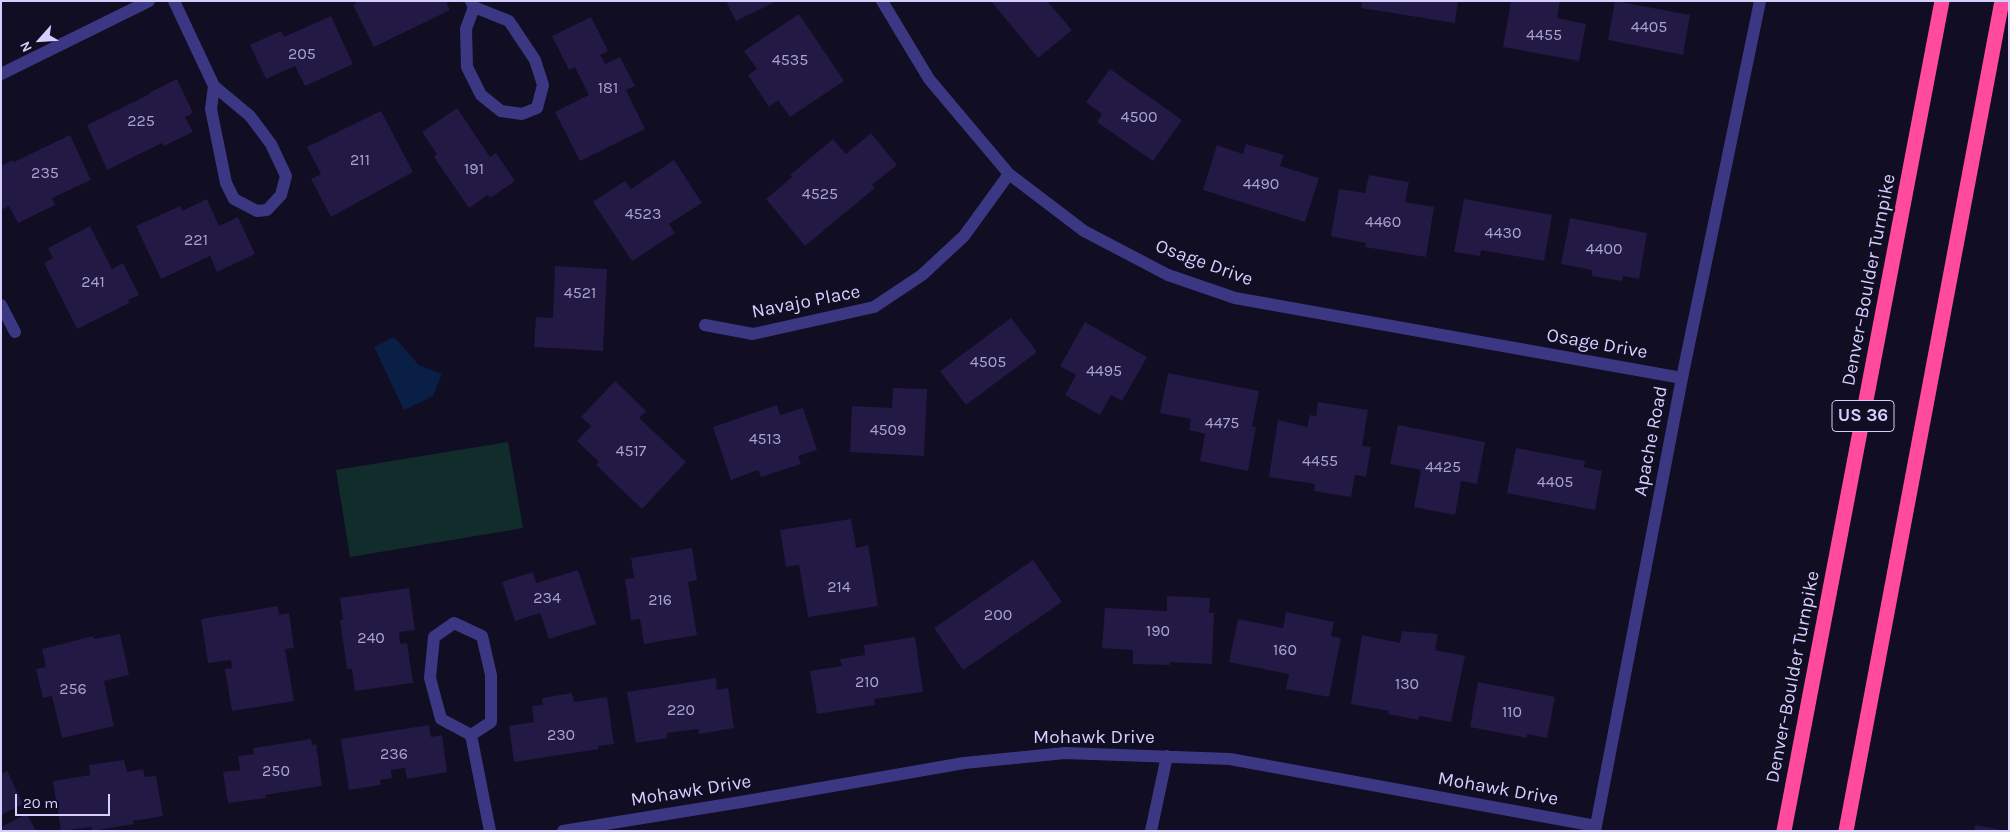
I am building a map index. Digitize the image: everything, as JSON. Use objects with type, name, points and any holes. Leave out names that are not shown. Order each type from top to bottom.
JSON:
[{"type":"highway","name":"Denver–Boulder Turnpike","points":[[1784,831],[1942,1]]},
{"type":"highway","name":"US 36","points":[[1846,831],[2002,1]]},
{"type":"street","points":[[1,74],[149,1]]},
{"type":"street","points":[[174,1],[214,86],[250,116],[271,144],[286,176],[281,195],[267,210],[257,211],[234,199],[226,183],[210,109],[214,86]]},
{"type":"street","name":"Osage Drive","points":[[882,1],[929,79],[1009,174],[1084,231],[1168,275],[1235,298],[1682,378]]},
{"type":"street","name":"Apache Road","points":[[1595,829],[1682,378],[1760,1]]},
{"type":"street","points":[[473,4],[509,21],[535,60],[543,85],[537,108],[522,114],[501,111],[481,95],[467,67],[466,29],[473,4]]},
{"type":"street","name":"Navajo Place","points":[[705,326],[753,334],[874,307],[922,275],[964,236],[1009,174]]},
{"type":"street","points":[[1,305],[15,332]]},
{"type":"street","points":[[454,623],[482,636],[491,675],[491,722],[471,735],[441,719],[430,678],[434,637],[454,623]]},
{"type":"street","points":[[471,735],[490,831]]},
{"type":"street","name":"Mohawk Drive","points":[[563,831],[964,763],[1065,753],[1230,759],[1595,829]]},
{"type":"street","points":[[1151,831],[1167,756]]},
{"type":"green space","points":[[508,442],[523,528],[350,557],[336,470]]},
{"type":"water","points":[[394,337],[419,365],[442,374],[433,396],[404,410],[374,347]]},
{"type":"building","points":[[356,1],[446,1],[450,10],[374,47],[353,5],[357,3]]},
{"type":"building","points":[[726,1],[777,1],[736,21]]},
{"type":"building","points":[[991,1],[1047,1],[1072,30],[1038,58]]},
{"type":"building","points":[[1362,1],[1458,1],[1455,23],[1361,8]]},
{"type":"building","points":[[1511,1],[1560,1],[1557,18],[1586,24],[1579,61],[1503,47]]},
{"type":"building","points":[[1615,1],[1690,15],[1683,55],[1608,40]]},
{"type":"building","points":[[799,14],[844,81],[790,117],[778,100],[769,107],[748,75],[757,69],[744,51]]},
{"type":"building","points":[[331,16],[353,64],[305,86],[295,66],[266,79],[250,45],[281,31],[284,37]]},
{"type":"building","points":[[591,17],[608,51],[600,55],[605,64],[620,57],[635,86],[626,90],[645,129],[580,161],[555,112],[589,95],[575,67],[569,70],[552,36]]},
{"type":"building","points":[[1110,69],[1182,120],[1153,161],[1097,122],[1102,114],[1086,102]]},
{"type":"building","points":[[177,79],[193,113],[185,117],[193,132],[164,146],[162,143],[107,170],[87,125]]},
{"type":"building","points":[[457,108],[490,157],[496,153],[515,181],[490,198],[488,195],[469,208],[434,157],[437,154],[422,132]]},
{"type":"building","points":[[381,111],[413,172],[331,217],[311,179],[321,174],[307,147]]},
{"type":"building","points":[[871,133],[897,165],[872,185],[875,188],[805,246],[766,199],[792,177],[790,175],[833,139],[846,154]]},
{"type":"building","points":[[70,135],[91,180],[52,198],[55,205],[18,223],[9,206],[1,210],[1,166],[13,160],[14,162]]},
{"type":"building","points":[[1246,144],[1284,155],[1280,166],[1319,178],[1305,222],[1203,190],[1217,145],[1243,154]]},
{"type":"building","points":[[674,160],[702,203],[669,224],[675,233],[632,261],[593,202],[625,181],[631,189]]},
{"type":"building","points":[[1369,175],[1409,182],[1405,202],[1434,207],[1426,257],[1365,247],[1366,243],[1331,236],[1339,189],[1365,193]]},
{"type":"building","points":[[207,199],[219,226],[238,217],[255,254],[217,272],[210,256],[161,279],[136,226],[180,206],[182,211]]},
{"type":"building","points":[[1464,199],[1552,215],[1544,261],[1481,250],[1480,256],[1454,252]]},
{"type":"building","points":[[1570,218],[1647,233],[1639,279],[1623,276],[1622,281],[1592,276],[1592,270],[1561,264]]},
{"type":"building","points":[[90,226],[112,269],[123,263],[139,295],[128,300],[129,303],[77,329],[44,263],[53,258],[48,248]]},
{"type":"building","points":[[555,266],[607,269],[603,351],[534,347],[536,317],[553,318]]},
{"type":"building","points":[[1011,318],[1037,352],[966,405],[940,371]]},
{"type":"building","points":[[1085,322],[1147,357],[1122,401],[1111,395],[1100,415],[1065,395],[1076,375],[1060,366]]},
{"type":"building","points":[[1168,373],[1259,391],[1252,427],[1256,427],[1248,471],[1200,461],[1205,434],[1189,430],[1191,419],[1160,413]]},
{"type":"building","points":[[615,381],[646,411],[639,418],[686,462],[642,509],[596,465],[599,462],[577,441],[591,426],[581,417]]},
{"type":"building","points":[[893,388],[927,389],[924,456],[850,452],[852,406],[892,408]]},
{"type":"building","points":[[1318,402],[1368,410],[1362,446],[1371,447],[1366,477],[1355,475],[1351,497],[1314,491],[1315,484],[1269,477],[1278,420],[1307,427],[1310,415],[1316,416]]},
{"type":"building","points":[[777,405],[780,415],[803,408],[817,450],[798,456],[801,464],[761,477],[758,470],[731,480],[713,427]]},
{"type":"building","points":[[1398,425],[1485,442],[1477,484],[1461,481],[1455,515],[1414,507],[1421,470],[1390,464]]},
{"type":"building","points":[[1516,448],[1585,461],[1584,467],[1602,471],[1595,510],[1507,493]]},
{"type":"building","points":[[851,519],[856,548],[868,545],[878,606],[808,617],[799,565],[786,567],[780,530]]},
{"type":"building","points":[[692,548],[697,580],[688,582],[697,635],[644,644],[640,619],[631,620],[625,579],[634,578],[631,558]]},
{"type":"building","points":[[1033,560],[1062,602],[963,670],[934,628]]},
{"type":"building","points":[[578,570],[596,624],[549,639],[540,613],[515,621],[502,582],[533,572],[536,583]]},
{"type":"building","points":[[409,588],[415,630],[399,632],[400,644],[407,643],[413,683],[355,691],[352,669],[347,669],[340,620],[343,620],[340,598]]},
{"type":"building","points":[[1167,596],[1210,598],[1209,613],[1214,613],[1212,664],[1170,662],[1170,665],[1133,664],[1133,650],[1102,648],[1105,608],[1167,611]]},
{"type":"building","points":[[278,606],[279,615],[289,613],[294,648],[285,649],[294,701],[232,711],[225,669],[232,668],[231,660],[208,663],[201,619]]},
{"type":"building","points":[[1286,612],[1334,622],[1331,636],[1341,638],[1329,697],[1286,689],[1289,674],[1229,662],[1238,619],[1283,628]]},
{"type":"building","points":[[1402,631],[1438,634],[1435,650],[1465,656],[1451,722],[1419,716],[1419,720],[1388,714],[1389,711],[1351,704],[1362,635],[1400,643]]},
{"type":"building","points":[[120,634],[129,675],[104,681],[114,726],[62,738],[52,696],[43,698],[36,669],[46,667],[42,649],[93,636],[94,639]]},
{"type":"building","points":[[915,637],[923,692],[874,699],[875,705],[817,714],[810,671],[842,666],[840,659],[865,655],[864,645]]},
{"type":"building","points":[[716,678],[717,690],[728,688],[734,728],[699,734],[698,729],[667,733],[667,738],[636,743],[627,692]]},
{"type":"building","points":[[1478,682],[1555,697],[1547,738],[1527,734],[1527,738],[1470,727]]},
{"type":"building","points":[[572,693],[574,702],[607,697],[614,744],[598,746],[599,749],[514,762],[509,726],[534,722],[532,706],[543,705],[542,698]]},
{"type":"building","points":[[429,725],[431,737],[442,735],[447,772],[407,779],[405,768],[391,770],[392,778],[380,780],[381,785],[349,790],[341,739]]},
{"type":"building","points":[[311,739],[312,745],[316,744],[322,786],[265,795],[266,798],[228,803],[223,772],[240,770],[238,756],[254,754],[253,748]]},
{"type":"building","points":[[124,760],[127,772],[143,769],[145,777],[156,776],[163,816],[133,821],[134,824],[92,831],[91,827],[61,831],[53,781],[90,775],[89,765]]},
{"type":"building","points":[[7,771],[23,804],[1,815],[1,774]]},
{"type":"building","points":[[27,814],[36,831],[1,831],[1,827]]},
{"type":"building","points":[[1975,825],[1998,829],[1998,831],[1974,831]]}]
